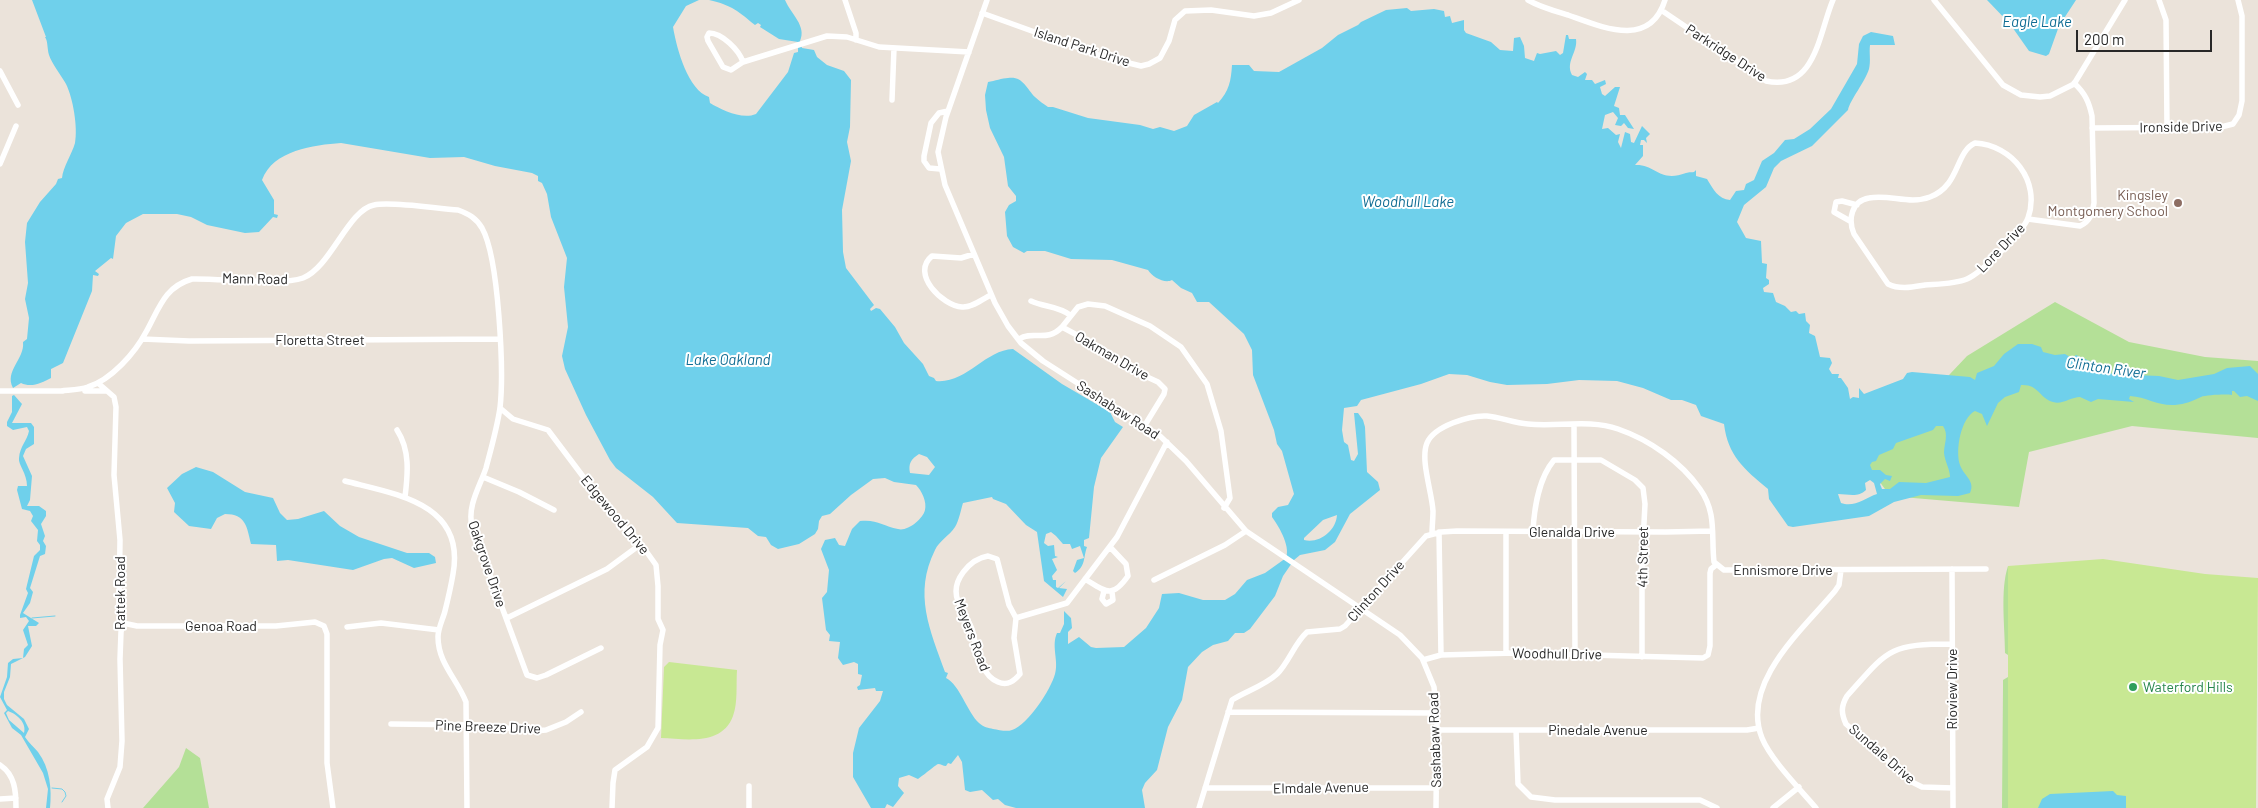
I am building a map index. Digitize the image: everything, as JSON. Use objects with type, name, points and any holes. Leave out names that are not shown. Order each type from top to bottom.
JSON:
[{"type":"street","points":[[845,0],[856,33],[856,40]]},
{"type":"street","name":"Sashabaw Road","points":[[987,0],[948,111],[939,144],[940,169],[945,185],[991,296],[1008,326],[1043,361],[1145,425],[1167,442],[1186,461],[1224,508],[1246,531],[1280,556],[1400,635],[1423,660],[1434,687],[1437,730],[1436,808]]},
{"type":"street","name":"Island Park Drive","points":[[982,13],[1123,63],[1141,66],[1160,58],[1166,48],[1175,20],[1185,11],[1210,10],[1254,16],[1272,13],[1299,0]]},
{"type":"street","points":[[1528,0],[1593,24],[1624,31],[1643,28],[1650,24],[1661,10],[1664,0]]},
{"type":"street","name":"Parkridge Drive","points":[[1661,10],[1766,81],[1778,82],[1792,80],[1806,69],[1813,59],[1833,0]]},
{"type":"street","points":[[1934,0],[1996,77],[2010,90],[2030,97],[2050,96],[2074,83],[2126,0]]},
{"type":"street","points":[[2160,0],[2166,20],[2167,127]]},
{"type":"street","name":"Ironside Drive","points":[[2092,128],[2228,126],[2233,124],[2239,115],[2242,101],[2242,25],[2238,0]]},
{"type":"street","points":[[743,62],[740,55],[724,39],[715,33],[709,33],[707,37],[708,42],[723,67],[731,70],[743,62],[827,36],[856,40],[879,47],[969,52]]},
{"type":"street","points":[[892,100],[894,48]]},
{"type":"street","points":[[0,71],[18,105]]},
{"type":"street","points":[[2028,219],[2077,226],[2086,223],[2092,215],[2094,203],[2092,128],[2089,102],[2082,90],[2074,83]]},
{"type":"street","points":[[940,169],[929,168],[924,161],[924,156],[931,123],[939,113],[948,111]]},
{"type":"street","points":[[0,164],[16,126]]},
{"type":"street","name":"Lore Drive","points":[[1978,143],[1990,146],[2018,162],[2028,181],[2030,191],[2028,219],[2004,248],[1977,273],[1966,280],[1906,287],[1888,284],[1854,234],[1850,221],[1834,212],[1834,208],[1836,202],[1842,201],[1857,205],[1869,198],[1913,202],[1938,194],[1955,176],[1970,145],[1978,143]]},
{"type":"street","name":"Mann Road","points":[[61,391],[86,388],[98,383],[116,370],[142,339],[162,300],[181,282],[192,279],[214,278],[276,280],[302,278],[321,262],[360,213],[373,205],[458,210],[468,213]]},
{"type":"street","points":[[1850,221],[1857,205]]},
{"type":"street","name":"Oakgrove Drive","points":[[468,213],[478,223],[487,239],[494,273],[499,339],[500,388],[500,408],[482,477],[471,509],[470,520],[507,618],[523,667],[532,678],[546,676],[601,648]]},
{"type":"street","points":[[974,254],[961,258],[932,256],[925,270],[926,279],[939,295],[956,306],[969,307],[991,296]]},
{"type":"street","points":[[1031,301],[1044,307],[1062,309],[1070,316]]},
{"type":"street","points":[[1062,327],[1073,310],[1083,305],[1105,306],[1150,326],[1181,347],[1191,358],[1207,384],[1221,431],[1230,498],[1224,508]]},
{"type":"street","name":"Oakman Drive","points":[[1019,339],[1025,336],[1050,336],[1056,334],[1062,327],[1103,349],[1132,370],[1162,386],[1165,389],[1164,394],[1145,425]]},
{"type":"street","name":"Floretta Street","points":[[142,339],[190,342],[499,339]]},
{"type":"street","name":"Rattek Road","points":[[98,383],[114,397],[116,407],[114,475],[120,540],[119,603],[123,622],[120,658],[121,752],[116,779],[107,799],[108,808]]},
{"type":"street","name":"Mann Road","points":[[0,392],[107,391]]},
{"type":"street","name":"Edgewood Drive","points":[[500,408],[513,419],[548,430],[612,515],[642,544],[656,565],[658,619],[663,630],[660,645],[658,728],[647,747],[615,770],[612,783],[612,808]]},
{"type":"street","name":"Ennismore Drive","points":[[1432,534],[1433,512],[1426,451],[1427,443],[1433,434],[1444,426],[1487,416],[1527,424],[1602,425],[1633,435],[1657,448],[1681,466],[1700,488],[1712,512],[1716,565],[1724,570],[1986,569]]},
{"type":"street","points":[[1574,424],[1575,654]]},
{"type":"street","points":[[397,430],[404,441],[408,472],[405,497]]},
{"type":"street","points":[[1016,618],[1067,603],[1110,548],[1123,528],[1167,442]]},
{"type":"street","points":[[1533,532],[1534,516],[1549,467],[1554,460],[1574,460]]},
{"type":"street","name":"4th Street","points":[[1574,460],[1601,460],[1635,480],[1643,488],[1645,504],[1642,657]]},
{"type":"street","points":[[482,477],[519,492],[554,510]]},
{"type":"street","points":[[344,481],[424,504],[437,516],[451,537],[455,548],[451,583],[438,630],[442,659],[462,691],[466,702],[467,808]]},
{"type":"street","name":"Glenalda Drive","points":[[1432,534],[1439,532],[1712,530]]},
{"type":"street","points":[[1154,580],[1225,545],[1246,531]]},
{"type":"street","points":[[1439,532],[1440,656]]},
{"type":"street","points":[[1506,532],[1506,653]]},
{"type":"street","name":"Clinton Drive","points":[[1199,808],[1232,700],[1263,684],[1276,674],[1307,632],[1340,629],[1417,544],[1426,536],[1432,534]]},
{"type":"street","points":[[507,618],[607,568],[642,544]]},
{"type":"street","points":[[1086,579],[1104,591],[1112,592],[1119,589],[1128,576],[1126,564],[1110,548]]},
{"type":"street","name":"Meyers Road","points":[[988,556],[998,559],[1009,604],[1016,618],[1014,638],[1020,674],[1014,681],[1001,683],[989,677],[986,673],[970,624],[957,600],[957,587],[961,576],[973,562],[988,556]]},
{"type":"street","name":"Woodhull Drive","points":[[1423,660],[1440,656],[1506,653],[1700,659],[1708,655],[1710,646],[1710,573],[1711,569],[1716,565]]},
{"type":"street","name":"Rioview Drive","points":[[1952,569],[1953,808]]},
{"type":"street","points":[[1816,808],[1767,746],[1759,728],[1758,708],[1770,670],[1835,591],[1839,585],[1841,570]]},
{"type":"street","points":[[1104,591],[1102,599],[1106,604],[1113,600],[1112,592]]},
{"type":"street","name":"Genoa Road","points":[[123,622],[138,626],[320,623],[324,626],[327,634],[326,763],[333,808]]},
{"type":"street","points":[[347,627],[380,623],[438,630]]},
{"type":"street","name":"Sundale Drive","points":[[1952,644],[1916,644],[1888,652],[1847,696],[1842,704],[1842,712],[1846,724],[1912,782],[1922,787],[1953,788]]},
{"type":"street","name":"Pine Breeze Drive","points":[[391,724],[467,725],[524,731],[546,730],[566,722],[581,712]]},
{"type":"street","points":[[1228,712],[1436,713]]},
{"type":"street","name":"Pinedale Avenue","points":[[1437,730],[1747,730],[1759,728]]},
{"type":"street","points":[[1516,730],[1518,784],[1531,798],[1555,800],[1700,800],[1717,808]]},
{"type":"street","points":[[0,765],[6,770],[14,783],[16,808]]},
{"type":"street","points":[[749,786],[749,808]]},
{"type":"street","points":[[1774,808],[1799,787]]},
{"type":"street","name":"Elmdale Avenue","points":[[1205,788],[1436,788]]},
{"type":"street","points":[[0,799],[16,798]]},
{"type":"green space","points":[[2055,302],[2129,342],[2205,357],[2258,361],[2258,438],[2132,426],[2029,452],[2019,507],[1890,496],[1866,463],[1967,356]]},
{"type":"green space","name":"Waterford Hills","points":[[2103,559],[2205,574],[2258,578],[2256,808],[2008,808],[2008,566]]},
{"type":"green space","points":[[2008,566],[2023,568],[2011,808],[2002,808],[2003,680],[2008,677],[2008,655],[2005,653],[2004,586]]},
{"type":"green space","points":[[669,662],[737,670],[735,711],[728,726],[721,732],[702,739],[661,738],[664,667]]},
{"type":"green space","points":[[186,748],[200,758],[209,808],[143,808],[179,767]]},
{"type":"water","points":[[32,0],[699,0],[686,6],[673,27],[677,47],[689,78],[702,93],[709,97],[710,103],[720,109],[738,115],[750,116],[756,114],[788,72],[794,53],[798,52],[798,42],[779,39],[760,27],[761,25],[758,23],[755,25],[735,10],[724,4],[709,0],[785,0],[800,25],[802,48],[814,50],[817,57],[827,65],[844,71],[851,80],[850,127],[847,142],[851,161],[842,210],[843,252],[846,268],[874,305],[870,309],[871,311],[876,308],[880,309],[895,327],[904,343],[923,364],[929,376],[936,381],[947,381],[957,377],[993,355],[1013,349],[1062,384],[1110,412],[1115,422],[1123,427],[1101,458],[1094,487],[1089,538],[1084,540],[1084,546],[1087,547],[1083,565],[1079,570],[1075,573],[1073,571],[1077,560],[1084,558],[1080,546],[1072,549],[1070,544],[1063,544],[1051,532],[1046,534],[1044,543],[1048,546],[1054,545],[1055,556],[1058,557],[1052,559],[1057,570],[1052,576],[1053,580],[1056,580],[1056,587],[1058,588],[1066,581],[1059,588],[1067,589],[1063,597],[1044,581],[1037,532],[1026,525],[1006,504],[992,497],[963,503],[955,527],[939,544],[928,566],[925,582],[926,612],[929,627],[945,672],[948,673],[946,678],[955,686],[979,723],[986,727],[1000,730],[1012,730],[1025,721],[1038,706],[1053,681],[1056,669],[1055,638],[1057,633],[1060,633],[1064,624],[1064,611],[1071,618],[1072,628],[1068,632],[1068,644],[1079,637],[1091,647],[1124,647],[1146,628],[1159,608],[1162,594],[1179,593],[1203,600],[1225,600],[1235,594],[1247,580],[1265,573],[1286,558],[1287,547],[1272,517],[1272,513],[1278,507],[1288,505],[1294,494],[1282,451],[1277,444],[1274,430],[1253,375],[1252,350],[1244,334],[1209,302],[1197,302],[1192,293],[1181,288],[1172,280],[1159,279],[1148,270],[1112,260],[1071,259],[1045,251],[1027,251],[1024,253],[1013,247],[1007,236],[1005,212],[1009,205],[1016,201],[1016,196],[1008,186],[1004,157],[990,128],[985,95],[988,82],[1006,78],[1017,79],[1024,83],[1048,107],[1088,118],[1140,125],[1153,129],[1160,127],[1174,131],[1187,126],[1194,115],[1218,103],[1229,85],[1232,65],[1249,65],[1254,71],[1279,72],[1322,48],[1338,35],[1386,10],[1407,8],[1411,11],[1434,9],[1444,11],[1445,17],[1450,16],[1452,23],[1464,20],[1464,30],[1466,33],[1491,42],[1500,50],[1513,51],[1514,38],[1520,37],[1524,46],[1525,58],[1534,61],[1537,53],[1556,51],[1560,55],[1563,53],[1566,35],[1568,35],[1569,39],[1576,39],[1570,66],[1572,75],[1578,77],[1585,72],[1587,74],[1585,80],[1592,80],[1595,84],[1605,80],[1606,84],[1600,87],[1602,94],[1605,96],[1615,87],[1620,87],[1614,106],[1619,108],[1620,115],[1625,115],[1634,129],[1628,128],[1624,123],[1621,126],[1615,125],[1618,118],[1613,112],[1605,115],[1602,129],[1608,128],[1616,135],[1620,134],[1618,142],[1621,148],[1625,132],[1630,134],[1631,142],[1634,143],[1642,126],[1650,134],[1646,138],[1647,143],[1641,140],[1640,145],[1643,145],[1643,156],[1635,165],[1642,165],[1670,176],[1696,170],[1696,176],[1707,179],[1719,196],[1730,200],[1736,191],[1744,190],[1746,184],[1754,180],[1762,161],[1774,153],[1785,140],[1794,139],[1810,129],[1831,109],[1857,64],[1859,44],[1863,36],[1871,32],[1893,36],[1895,45],[1870,45],[1869,69],[1848,110],[1812,146],[1781,161],[1774,168],[1766,187],[1744,205],[1737,222],[1746,238],[1761,241],[1762,263],[1767,264],[1766,278],[1769,280],[1769,284],[1763,288],[1764,292],[1773,293],[1776,302],[1785,306],[1791,312],[1805,313],[1806,321],[1810,325],[1809,333],[1815,336],[1820,357],[1830,358],[1832,363],[1829,369],[1832,374],[1839,374],[1838,378],[1841,378],[1848,388],[1850,399],[1853,397],[1859,398],[1859,388],[1864,394],[1903,379],[1907,373],[1912,372],[1970,377],[1975,380],[1977,373],[1994,366],[2004,354],[2018,344],[2032,344],[2041,347],[2043,352],[2055,355],[2065,354],[2072,358],[2076,355],[2101,366],[2104,371],[2113,374],[2159,376],[2178,380],[2214,374],[2227,368],[2250,366],[2258,374],[2258,401],[2247,396],[2240,397],[2232,391],[2232,395],[2204,396],[2175,405],[2130,396],[2129,399],[2134,402],[2098,399],[2091,402],[2080,397],[2056,403],[2045,398],[2032,387],[2021,385],[2019,392],[2005,397],[1998,403],[1987,426],[1982,414],[1975,411],[1966,420],[1960,435],[1958,451],[1960,465],[1971,485],[1970,493],[1958,496],[1921,495],[1894,502],[1869,516],[1793,527],[1788,526],[1769,499],[1768,489],[1745,468],[1733,453],[1724,424],[1701,416],[1696,405],[1682,400],[1671,400],[1643,388],[1617,381],[1579,380],[1547,384],[1507,385],[1467,375],[1449,374],[1421,384],[1361,400],[1357,406],[1344,408],[1342,430],[1344,442],[1348,445],[1351,460],[1354,461],[1358,454],[1354,413],[1358,413],[1365,427],[1367,472],[1378,482],[1380,490],[1350,514],[1335,542],[1325,550],[1300,555],[1294,560],[1283,576],[1275,596],[1250,629],[1244,633],[1235,633],[1228,641],[1213,645],[1202,652],[1188,667],[1182,700],[1168,727],[1157,770],[1145,783],[1142,790],[1145,808],[1016,808],[1005,805],[998,799],[993,800],[982,790],[970,792],[965,790],[962,762],[958,755],[951,764],[948,763],[946,766],[938,764],[918,779],[909,775],[899,778],[898,786],[904,793],[893,807],[887,804],[885,808],[871,808],[853,777],[853,753],[859,728],[880,701],[883,691],[876,691],[875,688],[858,690],[857,687],[860,685],[862,675],[858,674],[858,664],[854,662],[843,665],[838,658],[840,642],[829,641],[830,635],[826,630],[822,598],[827,592],[829,570],[821,549],[825,540],[835,538],[839,545],[845,546],[852,529],[860,521],[876,522],[898,529],[910,527],[924,514],[925,500],[922,493],[916,485],[894,482],[885,478],[873,479],[830,514],[822,516],[815,534],[799,544],[778,549],[771,545],[766,537],[758,536],[748,528],[677,523],[653,497],[616,468],[610,460],[586,415],[565,369],[562,356],[568,327],[564,287],[567,258],[551,217],[547,194],[542,183],[538,181],[538,176],[532,173],[495,166],[464,157],[430,158],[341,143],[330,144],[296,151],[275,162],[267,170],[262,180],[274,200],[274,214],[278,215],[277,218],[273,217],[259,232],[245,233],[207,225],[191,217],[177,214],[143,214],[126,223],[116,236],[113,259],[111,258],[95,271],[99,274],[98,276],[93,275],[92,291],[63,363],[51,369],[51,378],[48,380],[33,385],[21,383],[13,388],[11,376],[21,354],[23,342],[27,339],[29,318],[25,299],[28,283],[25,242],[27,223],[40,202],[56,184],[58,179],[62,178],[74,147],[76,136],[71,97],[66,84],[50,58],[46,37]],"holes":[[[1936,426],[1943,426],[1945,429],[1944,453],[1950,477],[1926,483],[1899,482],[1890,489],[1882,489],[1880,484],[1885,479],[1890,481],[1892,476],[1886,475],[1880,470],[1872,470],[1870,465],[1872,462],[1876,461],[1879,455],[1893,449],[1896,443],[1933,430]],[[919,454],[927,457],[935,467],[929,475],[910,473],[909,467],[912,460]],[[1870,480],[1874,483],[1877,494],[1855,503],[1841,503],[1838,494],[1860,494],[1866,490],[1865,483]],[[1337,515],[1334,526],[1326,535],[1315,540],[1304,540],[1323,520]]]},
{"type":"water","name":"Eagle Lake","points":[[1987,0],[2076,0],[2059,26],[2049,54],[2046,56],[2029,51],[2010,24]]},
{"type":"water","points":[[14,395],[22,404],[12,423],[31,423],[34,427],[34,444],[26,449],[23,456],[32,476],[30,500],[27,506],[39,506],[46,511],[46,516],[41,524],[45,536],[43,541],[46,546],[45,554],[40,556],[30,588],[33,592],[30,603],[23,613],[39,623],[36,626],[28,626],[32,646],[23,658],[24,649],[28,645],[23,630],[29,621],[26,617],[20,618],[20,615],[28,593],[26,589],[34,556],[40,550],[40,545],[37,541],[38,530],[31,521],[33,516],[30,511],[22,509],[17,490],[18,486],[27,486],[26,477],[19,458],[29,431],[27,427],[13,430],[7,426],[12,412],[12,396]]},
{"type":"water","points":[[196,467],[213,472],[245,492],[273,498],[280,513],[287,520],[298,519],[324,511],[340,526],[359,537],[407,553],[429,553],[435,557],[436,563],[414,568],[392,558],[353,570],[288,560],[277,561],[276,545],[251,544],[247,527],[237,516],[225,514],[217,518],[211,529],[189,526],[174,512],[175,503],[167,488],[182,474]]},
{"type":"water","points":[[23,658],[11,664],[10,677],[4,692],[4,699],[7,705],[24,719],[29,729],[25,737],[42,758],[48,772],[51,793],[50,808],[46,808],[48,789],[43,773],[21,735],[12,728],[4,713],[7,710],[0,697],[7,677],[8,663],[13,659]],"holes":[[[8,711],[11,712],[23,722],[24,733],[9,720],[6,713]]]},
{"type":"water","points":[[2113,791],[2117,795],[2126,796],[2126,808],[2038,808],[2042,799],[2050,794]]},
{"type":"waterway","points":[[32,618],[55,616]]},
{"type":"waterway","points":[[52,788],[62,789],[65,792],[66,796],[62,802]]},
{"type":"place","name":"Kingsley Montgomery School","points":[[2178,203]]},
{"type":"place","name":"Waterford Hills","points":[[2133,687]]},
{"type":"water label","name":"Woodhull Lake","points":[[1408,202]]},
{"type":"water label","name":"Lake Oakland","points":[[728,360]]},
{"type":"water label","name":"Clinton River","points":[[2106,368]]}]
